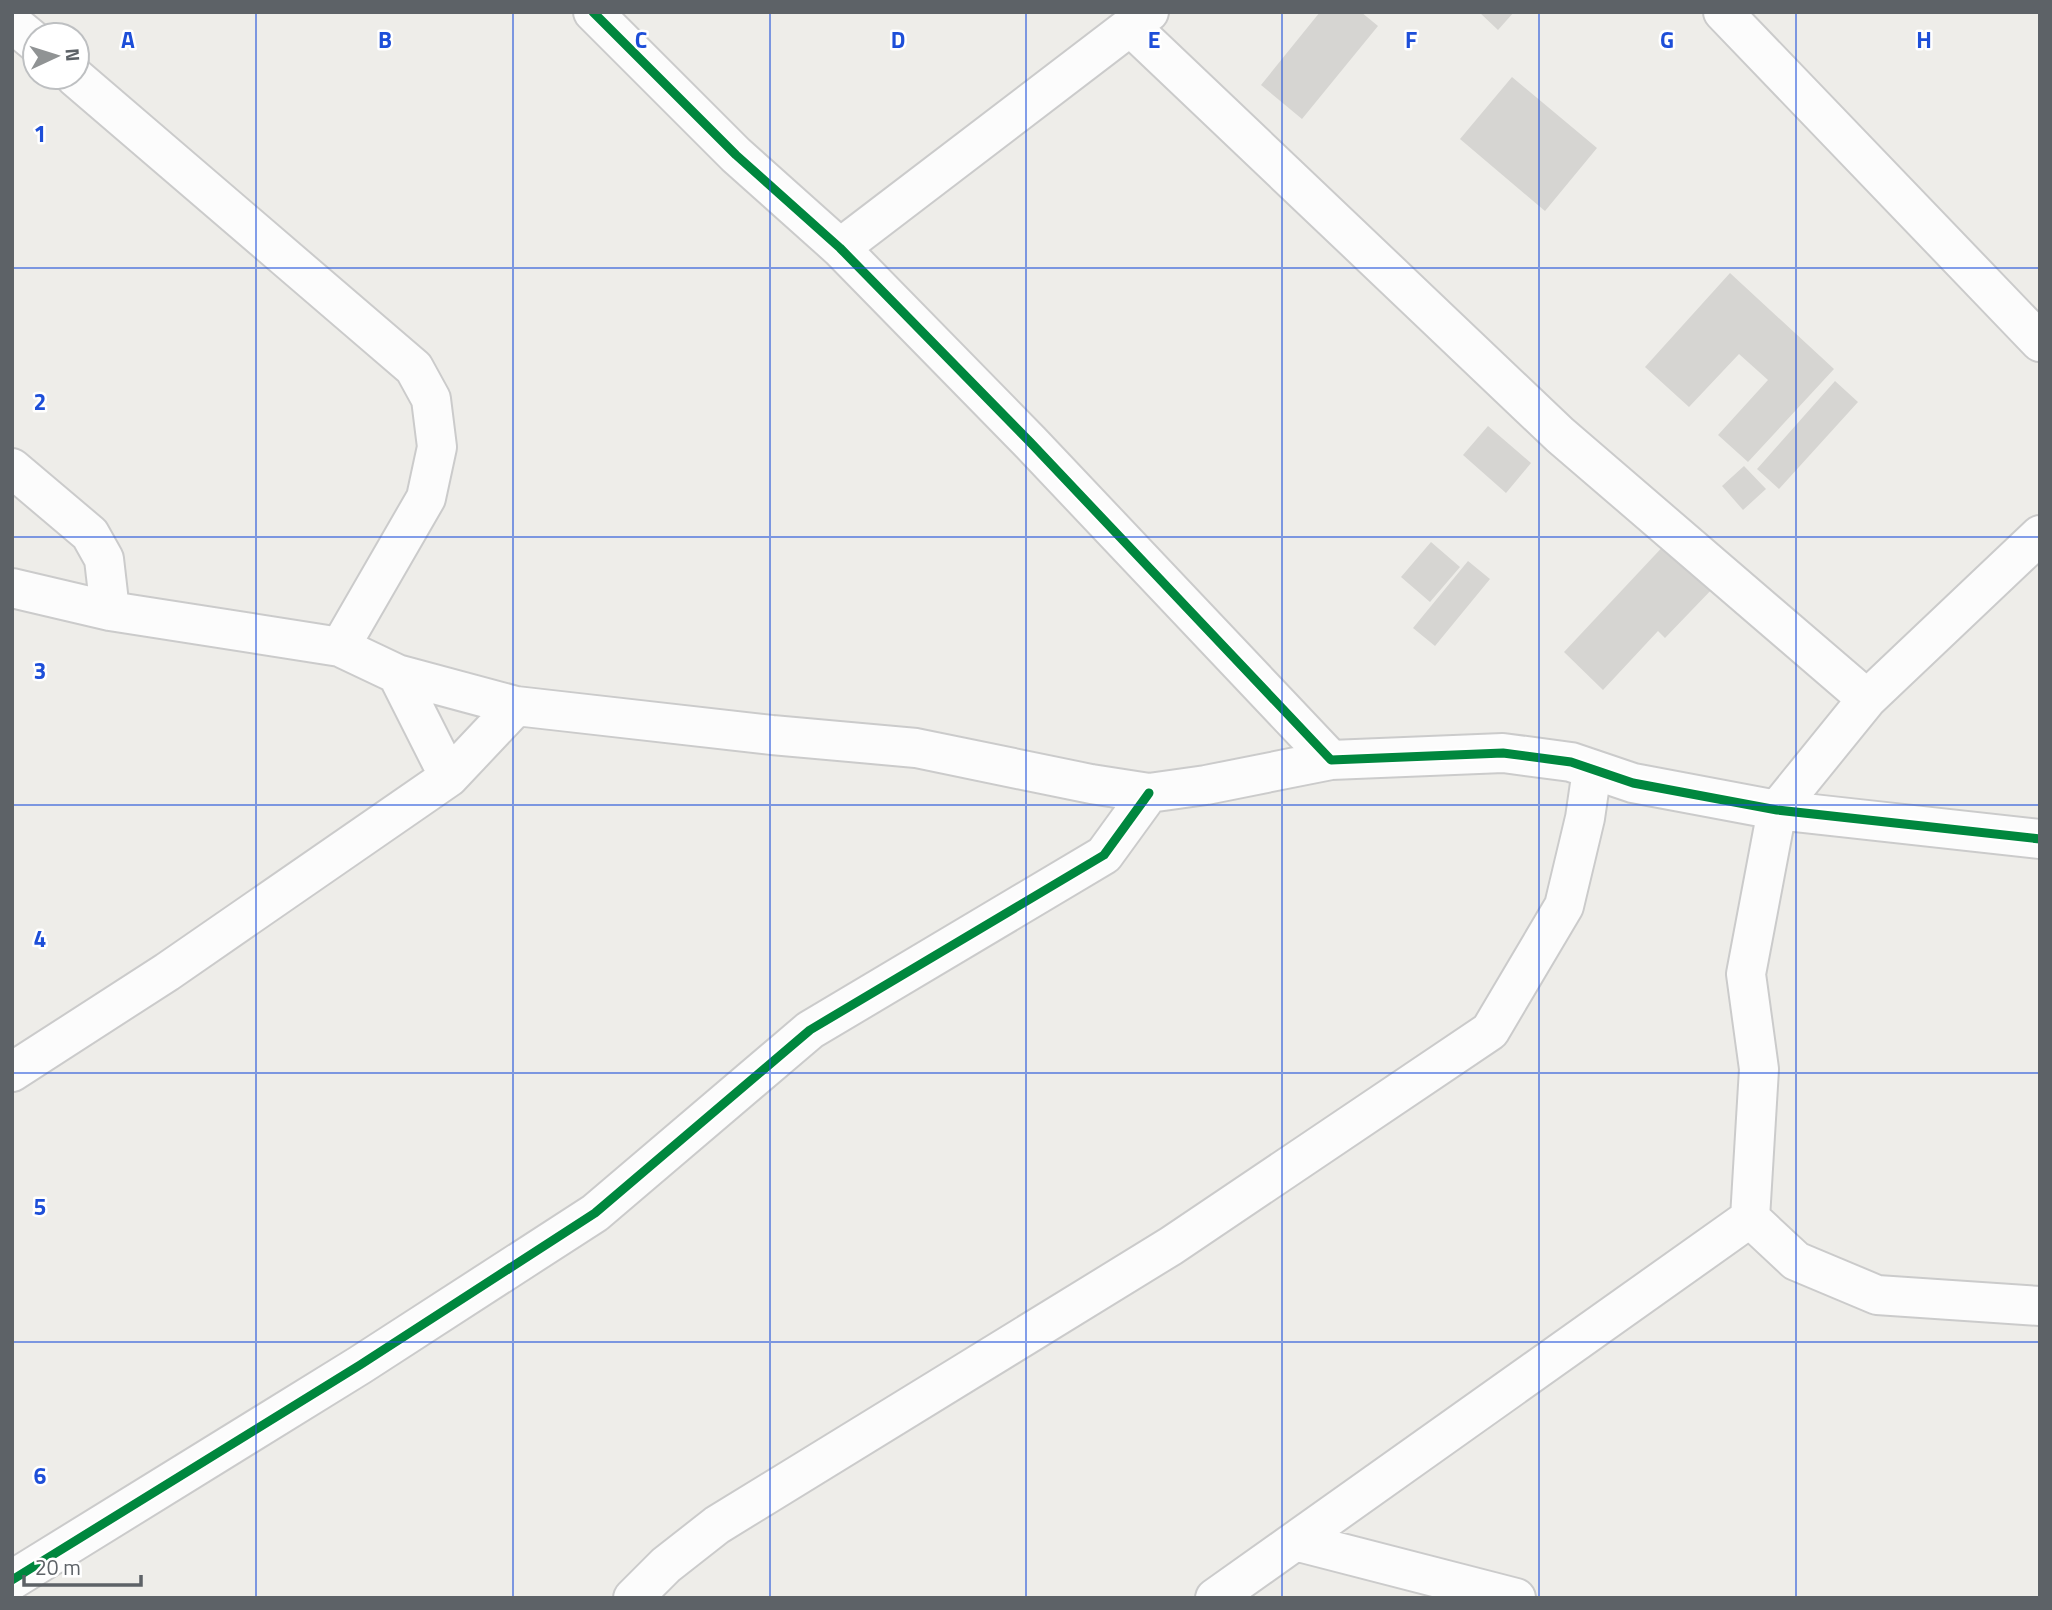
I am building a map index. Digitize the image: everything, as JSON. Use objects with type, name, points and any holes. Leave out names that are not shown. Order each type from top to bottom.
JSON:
[{"type":"street","points":[[593,12],[736,155],[840,248],[1030,442],[1331,760]]},
{"type":"street","points":[[1723,12],[2040,342]]},
{"type":"street","points":[[840,248],[1140,19],[1560,435],[1867,699]]},
{"type":"street","points":[[91,91],[414,368],[432,398],[438,447],[426,498],[340,647]]},
{"type":"street","points":[[12,468],[90,534],[104,559],[110,611]]},
{"type":"street","points":[[1750,1218],[1759,1069],[1746,974],[1777,810],[1867,699],[2040,535]]},
{"type":"street","points":[[12,588],[110,611],[340,647],[397,674],[516,706],[772,735],[916,748],[1091,784],[1149,793],[1206,785],[1331,760],[1503,754],[1571,762],[1633,783],[1777,810],[2040,839]]},
{"type":"street","points":[[397,674],[449,777]]},
{"type":"street","points":[[12,1072],[167,972],[449,777],[516,706]]},
{"type":"street","points":[[633,1598],[666,1565],[717,1525],[1171,1247],[1490,1031],[1564,906],[1585,818],[1592,769]]},
{"type":"street","points":[[12,1580],[360,1365],[595,1213],[810,1030],[1104,855],[1149,793]]},
{"type":"street","points":[[1750,1218],[1796,1261],[1877,1295],[2040,1307]]},
{"type":"street","points":[[1215,1598],[1750,1218]]},
{"type":"street","points":[[1295,1541],[1448,1589],[1516,1598]]},
{"type":"building","points":[[1320,12],[1361,12],[1378,26],[1302,119],[1261,85]]},
{"type":"building","points":[[1479,12],[1514,12],[1498,30]]},
{"type":"building","points":[[1512,77],[1597,148],[1545,211],[1460,139]]},
{"type":"building","points":[[1730,273],[1834,369],[1748,462],[1718,435],[1768,380],[1739,354],[1689,407],[1645,367]]},
{"type":"building","points":[[1835,381],[1858,402],[1779,489],[1757,469]]},
{"type":"building","points":[[1488,426],[1531,463],[1506,493],[1463,455]]},
{"type":"building","points":[[1744,466],[1766,489],[1743,510],[1722,486]]},
{"type":"building","points":[[1669,540],[1716,585],[1665,638],[1658,631],[1603,690],[1564,652]]},
{"type":"building","points":[[1431,542],[1460,567],[1430,602],[1401,577]]},
{"type":"building","points":[[1468,561],[1490,579],[1435,646],[1413,628]]},
{"type":"cycle path","points":[[593,12],[736,155],[840,248],[1030,442],[1331,760],[1503,753],[1571,762],[1633,783],[1777,810],[2040,839]]},
{"type":"cycle path","points":[[12,1580],[360,1365],[595,1213],[810,1030],[1104,855],[1149,793]]}]
